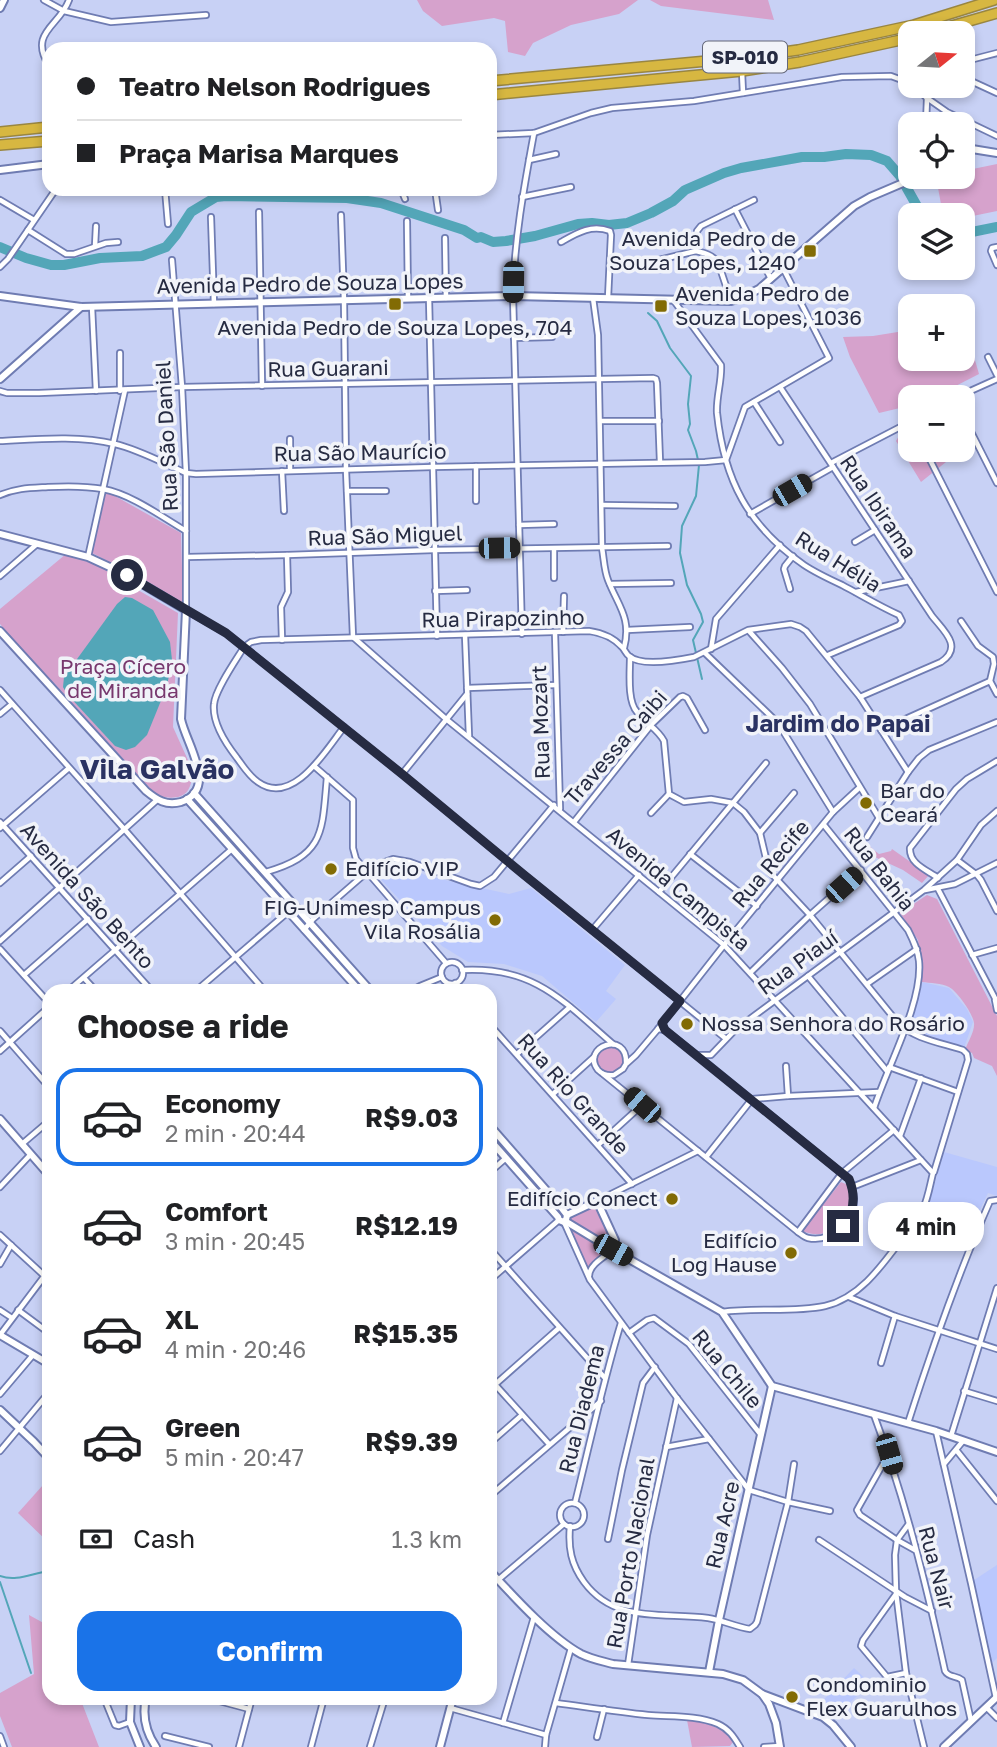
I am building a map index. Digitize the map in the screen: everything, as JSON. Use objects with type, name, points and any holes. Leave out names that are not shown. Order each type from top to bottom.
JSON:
[{"type":"highway","name":"SP-010","points":[[497,80],[740,58],[798,50],[914,25],[994,0]]},
{"type":"highway","points":[[969,21],[997,13]]},
{"type":"highway","name":"SP-010","points":[[497,94],[741,71],[800,62],[898,41]]},
{"type":"highway","points":[[0,132],[42,128]]},
{"type":"highway","points":[[0,145],[42,142]]},
{"type":"street","points":[[0,8],[4,0]]},
{"type":"street","points":[[44,0],[64,11],[111,22],[206,15]]},
{"type":"street","points":[[43,42],[49,26],[64,11],[69,0]]},
{"type":"street","points":[[997,52],[966,61],[965,65],[971,80],[997,93]]},
{"type":"street","points":[[741,71],[743,93]]},
{"type":"street","points":[[497,135],[534,133],[612,108],[694,101],[842,77],[891,76],[898,79]]},
{"type":"street","points":[[926,112],[927,98]]},
{"type":"street","points":[[927,98],[947,112],[997,136]]},
{"type":"street","points":[[522,634],[513,267],[534,133]]},
{"type":"street","points":[[975,149],[997,153]]},
{"type":"street","points":[[529,160],[556,154]]},
{"type":"street","points":[[0,170],[42,165]]},
{"type":"street","name":"Avenida Pedro de Souza Lopes","points":[[0,296],[81,307],[513,296],[731,301],[759,289],[854,206],[898,185]]},
{"type":"street","points":[[522,197],[571,187]]},
{"type":"street","points":[[0,267],[52,196]]},
{"type":"street","points":[[166,196],[168,224]]},
{"type":"street","points":[[436,196],[438,210]]},
{"type":"street","points":[[0,200],[34,220]]},
{"type":"street","points":[[696,251],[698,228],[754,200]]},
{"type":"street","points":[[735,209],[771,279]]},
{"type":"street","points":[[259,212],[262,386]]},
{"type":"street","points":[[341,215],[346,470],[353,637]]},
{"type":"street","points":[[211,217],[214,304]]},
{"type":"street","points":[[407,221],[408,299]]},
{"type":"street","points":[[95,247],[96,226]]},
{"type":"street","points":[[561,242],[587,229],[608,230],[611,235],[608,299]]},
{"type":"street","points":[[28,230],[65,254],[118,242]]},
{"type":"street","points":[[445,238],[446,298]]},
{"type":"street","points":[[997,247],[991,251],[997,265]]},
{"type":"street","points":[[610,266],[642,264],[696,251],[710,255],[718,262],[731,301]]},
{"type":"street","name":"Rua São Daniel","points":[[172,260],[186,473],[187,610]]},
{"type":"street","points":[[726,460],[745,407],[829,358],[783,268]]},
{"type":"street","points":[[429,298],[437,636]]},
{"type":"street","points":[[593,298],[598,335],[603,548],[605,570],[623,612],[627,630],[624,649]]},
{"type":"street","name":"Rua Hélia","points":[[674,301],[721,365],[717,410],[721,438],[726,460],[750,514],[780,545],[815,572],[898,615],[902,621],[899,625],[828,655]]},
{"type":"street","points":[[0,379],[81,307]]},
{"type":"street","points":[[92,307],[96,391]]},
{"type":"street","points":[[514,338],[552,337]]},
{"type":"street","points":[[88,557],[122,391],[120,353]]},
{"type":"street","points":[[975,388],[997,377],[988,357]]},
{"type":"street","name":"Rua Guarani","points":[[0,391],[122,391],[182,387],[653,378],[656,379],[659,421]]},
{"type":"street","name":"Rua Ibirama","points":[[780,387],[952,643],[950,653],[941,662],[860,697]]},
{"type":"street","points":[[754,402],[779,442]]},
{"type":"street","points":[[600,421],[659,421],[660,462]]},
{"type":"street","points":[[750,514],[898,429]]},
{"type":"street","name":"Rua São Maurício","points":[[0,441],[76,439],[113,444],[137,451],[186,473],[726,460]]},
{"type":"street","points":[[290,439],[290,470]]},
{"type":"street","points":[[975,439],[997,482]]},
{"type":"street","points":[[931,462],[997,592]]},
{"type":"street","points":[[476,466],[476,501]]},
{"type":"street","points":[[282,471],[284,511]]},
{"type":"street","points":[[0,495],[24,488],[65,486],[103,489],[130,499],[187,532]]},
{"type":"street","points":[[347,491],[386,491]]},
{"type":"street","points":[[602,505],[676,506]]},
{"type":"street","points":[[519,525],[554,524]]},
{"type":"street","points":[[855,542],[875,530]]},
{"type":"street","points":[[0,534],[88,557],[127,575],[226,633],[725,1038]]},
{"type":"street","points":[[0,576],[37,543]]},
{"type":"street","points":[[711,649],[716,619],[780,545]]},
{"type":"street","name":"Rua São Miguel","points":[[187,557],[668,546]]},
{"type":"street","points":[[554,549],[554,578]]},
{"type":"street","points":[[282,640],[281,607],[288,592],[287,555]]},
{"type":"street","points":[[790,590],[784,569],[793,556]]},
{"type":"street","points":[[855,592],[909,581]]},
{"type":"street","points":[[610,584],[671,583]]},
{"type":"street","points":[[435,591],[467,590]]},
{"type":"street","points":[[563,632],[564,596]]},
{"type":"street","points":[[0,631],[146,791],[157,800],[171,804],[187,799],[194,793],[199,778],[199,768],[181,719],[187,610]]},
{"type":"street","points":[[961,621],[978,646],[993,657],[990,681],[997,694]]},
{"type":"street","points":[[651,813],[669,794],[664,741],[634,708],[629,657],[645,662],[694,657],[748,630],[783,624],[800,626],[828,655],[860,697],[908,772]]},
{"type":"street","points":[[627,630],[690,627]]},
{"type":"street","points":[[748,630],[810,704],[879,818]]},
{"type":"street","name":"Rua Pirapozinho","points":[[244,647],[261,640],[601,632],[618,642],[629,657]]},
{"type":"street","name":"Rua Mozart","points":[[555,633],[560,810]]},
{"type":"street","points":[[465,635],[469,737]]},
{"type":"street","name":"Avenida Campista","points":[[353,637],[446,719],[724,945],[933,1173]]},
{"type":"street","points":[[244,647],[216,695],[214,704],[217,722],[226,741],[251,776],[267,787],[289,785],[314,766],[344,727]]},
{"type":"street","points":[[703,654],[778,723],[833,812]]},
{"type":"street","points":[[881,730],[990,681]]},
{"type":"street","points":[[402,774],[467,691],[555,685]]},
{"type":"street","points":[[0,690],[259,984]]},
{"type":"street","name":"Travessa Caibi","points":[[574,822],[651,725],[680,697],[687,698],[705,730]]},
{"type":"street","points":[[0,714],[12,704]]},
{"type":"street","points":[[867,837],[919,758],[929,750],[997,722]]},
{"type":"street","points":[[939,877],[915,863],[910,848],[956,789],[997,761]]},
{"type":"street","points":[[659,892],[766,763]]},
{"type":"street","points":[[314,766],[354,800],[356,859],[446,963],[456,963],[462,970],[483,970],[520,976],[549,990],[619,1046],[625,1054],[626,1064],[618,1080],[620,1086]]},
{"type":"street","points":[[1,825],[69,768]]},
{"type":"street","points":[[265,872],[285,867],[298,860],[319,836],[327,777]]},
{"type":"street","name":"Rua Recife","points":[[626,1064],[658,1029],[833,812],[859,788]]},
{"type":"street","points":[[194,793],[365,984]]},
{"type":"street","points":[[760,833],[794,793]]},
{"type":"street","points":[[669,794],[684,802],[711,799],[733,803],[760,833],[769,871],[810,915],[904,1029],[963,1050],[968,1060],[923,1209],[878,1270],[849,1297],[828,1306],[722,1312]]},
{"type":"street","points":[[187,799],[354,984]]},
{"type":"street","points":[[0,941],[157,800]]},
{"type":"street","points":[[194,806],[195,801],[200,800]]},
{"type":"street","name":"Rua Mozart","points":[[304,930],[373,866],[393,859],[480,886],[494,877],[554,805]]},
{"type":"street","name":"Rua Piauí","points":[[710,1055],[725,1038],[775,999],[924,890],[957,860],[981,825],[997,811]]},
{"type":"street","name":"Avenida São Bento","points":[[1,825],[146,984]]},
{"type":"street","name":"Rua Bahia","points":[[824,825],[908,930],[917,949],[919,963],[916,995],[874,1108]]},
{"type":"street","points":[[76,984],[232,849]]},
{"type":"street","points":[[690,854],[757,906]]},
{"type":"street","points":[[0,883],[31,856]]},
{"type":"street","points":[[957,860],[976,874],[997,911]]},
{"type":"street","points":[[924,890],[955,884],[997,863]]},
{"type":"street","points":[[751,972],[861,870]]},
{"type":"street","points":[[593,929],[639,875]]},
{"type":"street","points":[[938,889],[996,1001],[997,1010]]},
{"type":"street","points":[[204,984],[288,912]]},
{"type":"street","points":[[24,975],[88,919]]},
{"type":"street","points":[[972,955],[997,948]]},
{"type":"street","points":[[0,949],[42,997]]},
{"type":"street","points":[[867,984],[917,949]]},
{"type":"street","points":[[446,963],[441,971],[445,982],[455,983],[460,980],[462,970]]},
{"type":"street","points":[[808,976],[888,1069],[958,1092]]},
{"type":"street","points":[[424,984],[442,977]]},
{"type":"street","points":[[84,978],[90,984]]},
{"type":"street","points":[[517,1054],[570,1007]]},
{"type":"street","points":[[0,1051],[42,1012]]},
{"type":"street","points":[[595,1056],[596,1067],[612,1083],[620,1086],[798,1232],[807,1238],[827,1236],[843,1226],[849,1218],[854,1198],[849,1179],[665,1030],[662,1023]]},
{"type":"street","points":[[658,1029],[665,1030]]},
{"type":"street","points":[[0,1031],[42,1079]]},
{"type":"street","name":"Rua Rio Grande","points":[[497,1033],[632,1184]]},
{"type":"street","points":[[553,1094],[585,1066],[600,1048],[614,1044]]},
{"type":"street","points":[[625,1054],[636,1055]]},
{"type":"street","points":[[697,1055],[710,1055],[712,1067]]},
{"type":"street","points":[[585,1066],[596,1067]]},
{"type":"street","points":[[786,1066],[788,1096]]},
{"type":"street","points":[[603,1074],[620,1073]]},
{"type":"street","points":[[900,1137],[921,1078]]},
{"type":"street","points":[[706,1157],[752,1099],[879,1092]]},
{"type":"street","points":[[598,1145],[642,1105]]},
{"type":"street","points":[[0,1119],[42,1166]]},
{"type":"street","points":[[22,1144],[42,1127]]},
{"type":"street","points":[[798,1232],[842,1173],[894,1130]]},
{"type":"street","points":[[497,1134],[560,1206],[590,1280],[749,1490],[830,1511]]},
{"type":"street","points":[[497,1148],[563,1218],[613,1250],[722,1312],[772,1386],[936,1431],[997,1452]]},
{"type":"street","points":[[497,1274],[563,1218],[698,1151]]},
{"type":"street","points":[[2,1185],[31,1154]]},
{"type":"street","points":[[497,1166],[506,1158]]},
{"type":"street","points":[[852,1187],[921,1160]]},
{"type":"street","points":[[0,1178],[2,1185]]},
{"type":"street","points":[[907,1424],[975,1235],[990,1201],[995,1200]]},
{"type":"street","points":[[597,1201],[622,1252],[640,1265]]},
{"type":"street","points":[[923,1209],[975,1235]]},
{"type":"street","points":[[0,1235],[42,1274]]},
{"type":"street","points":[[590,1280],[591,1268],[613,1250],[615,1240]]},
{"type":"street","points":[[0,1264],[11,1245]]},
{"type":"street","points":[[497,1257],[605,1378]]},
{"type":"street","points":[[42,1283],[0,1335],[42,1360]]},
{"type":"street","points":[[951,1436],[997,1288]]},
{"type":"street","points":[[849,1297],[895,1316],[997,1349]]},
{"type":"street","points":[[0,1310],[12,1318]]},
{"type":"street","points":[[18,1310],[42,1328]]},
{"type":"street","points":[[881,1363],[895,1316]]},
{"type":"street","name":"Rua Chile","points":[[629,1333],[654,1318],[683,1339],[761,1436]]},
{"type":"street","name":"Rua Diadema","points":[[575,1503],[621,1323]]},
{"type":"street","points":[[497,1382],[559,1328]]},
{"type":"street","points":[[0,1394],[33,1354]]},
{"type":"street","points":[[608,1539],[643,1383],[655,1367]]},
{"type":"street","points":[[497,1386],[549,1444]]},
{"type":"street","name":"Rua Acre","points":[[709,1672],[772,1386]]},
{"type":"street","points":[[964,1391],[997,1401]]},
{"type":"street","name":"Rua Porto Nacional","points":[[628,1665],[647,1535],[677,1398]]},
{"type":"street","points":[[0,1451],[42,1401]]},
{"type":"street","points":[[497,1490],[601,1401]]},
{"type":"street","points":[[0,1410],[42,1451]]},
{"type":"street","points":[[497,1437],[522,1415]]},
{"type":"street","name":"Rua Nair","points":[[874,1415],[889,1454],[916,1551],[945,1671],[962,1680],[971,1721]]},
{"type":"street","points":[[936,1431],[996,1698],[948,1746]]},
{"type":"street","points":[[666,1447],[709,1439]]},
{"type":"street","points":[[944,1465],[963,1441]]},
{"type":"street","points":[[34,1442],[42,1445]]},
{"type":"street","points":[[957,1451],[997,1501]]},
{"type":"street","points":[[889,1454],[857,1510],[860,1515],[897,1541],[916,1551]]},
{"type":"street","points":[[764,1747],[780,1746],[776,1723],[762,1695],[743,1680],[709,1672],[596,1660],[583,1655],[534,1617],[498,1580],[567,1525],[574,1526],[580,1522],[583,1515],[581,1508],[575,1503],[567,1504],[561,1509],[560,1517],[567,1525],[570,1556],[589,1590],[608,1605],[635,1614],[709,1618],[753,1628],[757,1622],[788,1502],[794,1464]]},
{"type":"street","points":[[908,1524],[897,1541],[894,1564],[896,1592],[906,1672],[924,1747]]},
{"type":"street","points":[[819,1539],[896,1592],[932,1611]]},
{"type":"street","points":[[896,1592],[861,1646],[887,1677],[906,1672]]},
{"type":"street","points":[[503,1723],[534,1617]]},
{"type":"street","points":[[545,1747],[571,1648]]},
{"type":"street","points":[[762,1695],[823,1717],[851,1747]]},
{"type":"street","points":[[556,1703],[710,1721],[728,1730],[740,1747]]},
{"type":"street","points":[[107,1705],[115,1725],[130,1722]]},
{"type":"street","points":[[130,1705],[130,1722],[140,1747]]},
{"type":"street","points":[[145,1705],[146,1728],[156,1747]]},
{"type":"street","points":[[234,1705],[249,1709]]},
{"type":"street","points":[[239,1747],[250,1705]]},
{"type":"street","points":[[311,1747],[322,1705]]},
{"type":"street","points":[[370,1747],[383,1705]]},
{"type":"street","points":[[440,1747],[451,1705]]},
{"type":"street","points":[[771,1709],[775,1705],[792,1705]]},
{"type":"street","points":[[986,1707],[997,1718]]},
{"type":"street","points":[[450,1708],[546,1735]]},
{"type":"street","points":[[597,1737],[604,1709]]},
{"type":"street","points":[[0,1736],[2,1745]]},
{"type":"street","points":[[164,1736],[209,1747]]},
{"type":"shaded area","name":"Praça Cícero de Miranda","points":[[125,597],[153,610],[170,642],[172,660],[167,686],[147,735],[135,747],[126,750],[115,746],[63,687],[64,677],[117,604]]},
{"type":"shaded area","name":"FIG-Unimesp Campus Vila Rosália","points":[[395,861],[427,876],[509,894],[531,888],[625,965],[606,991],[616,999],[596,1022],[542,976],[504,964],[468,962],[442,946],[375,873],[384,865]]},
{"type":"shaded area","points":[[922,982],[949,988],[967,1009],[973,1022],[964,1048],[908,1028]]},
{"type":"shaded area","points":[[944,1152],[997,1167],[997,1196],[988,1193],[971,1229],[928,1207]]},
{"type":"shaded area","points":[[997,1565],[997,1658],[986,1669],[968,1584]]},
{"type":"shaded area","points":[[854,1668],[871,1684],[832,1718],[814,1710]]},
{"type":"green space","points":[[417,0],[638,0],[619,14],[571,25],[533,43],[525,56],[508,52],[505,21],[494,18],[442,26],[423,11]]},
{"type":"green space","points":[[650,0],[768,0],[774,20],[661,6]]},
{"type":"green space","points":[[997,164],[997,211],[975,216],[975,203],[941,203],[938,189],[975,189],[975,169]]},
{"type":"green space","points":[[898,332],[898,371],[975,371],[975,360],[979,374],[958,385],[898,385],[898,408],[879,413],[850,357],[843,337]]},
{"type":"green space","points":[[909,462],[946,462],[921,482]]},
{"type":"green space","points":[[106,491],[181,533],[183,605],[145,580],[92,553]]},
{"type":"green space","name":"Praça Cícero de Miranda","points":[[66,554],[113,571],[124,582],[178,613],[173,727],[192,769],[188,791],[179,797],[157,796],[40,671],[0,624],[0,609]]},
{"type":"green space","points":[[198,801],[362,984],[356,984],[194,804]]},
{"type":"green space","points":[[857,836],[879,854],[892,849],[929,875],[922,883],[903,870],[877,858],[853,837]]},
{"type":"green space","points":[[927,895],[937,899],[997,1016],[997,1076],[992,1066],[974,1058],[972,1053],[965,1050],[974,1023],[961,998],[946,986],[922,982],[918,940],[900,913]]},
{"type":"green space","points":[[610,1046],[620,1050],[624,1060],[620,1070],[610,1074],[600,1070],[596,1060],[600,1050]]},
{"type":"green space","points":[[841,1182],[848,1185],[850,1202],[841,1223],[835,1229],[820,1234],[802,1231]]},
{"type":"green space","points":[[596,1205],[611,1244],[606,1254],[586,1270],[566,1224],[569,1217]]},
{"type":"green space","points":[[42,1486],[42,1536],[18,1513]]},
{"type":"green space","points":[[29,1615],[42,1622],[42,1705],[83,1705],[99,1747],[12,1747],[0,1716],[0,1693],[34,1674]]},
{"type":"green space","points":[[687,1720],[719,1729],[733,1742],[730,1746],[692,1747]]},
{"type":"waterway","points":[[0,247],[51,265],[100,258],[142,256],[166,247],[191,212],[216,197],[226,196],[347,198],[381,203],[464,230],[477,238],[493,242],[506,241],[578,224],[627,223],[673,201],[685,190],[724,173],[802,157],[846,154],[871,155],[887,161],[900,176],[915,203]]},
{"type":"waterway","points":[[975,231],[997,227]]},
{"type":"waterway","points":[[648,313],[657,321],[670,348],[691,376],[688,430],[698,460]]},
{"type":"waterway","points":[[699,465],[696,496],[682,526],[680,553],[687,585],[703,622],[693,640],[702,679]]},
{"type":"waterway","points":[[0,1576],[18,1578],[42,1573]]},
{"type":"waterway","points":[[0,1582],[31,1673]]},
{"type":"place","name":"Avenida Pedro de Souza Lopes, 1240","points":[[810,251]]},
{"type":"place","name":"Avenida Pedro de Souza Lopes, 704","points":[[395,304]]},
{"type":"place","name":"Avenida Pedro de Souza Lopes, 1036","points":[[661,306]]},
{"type":"place","name":"Bar do Ceará","points":[[866,803]]},
{"type":"place","name":"Edifício VIP","points":[[331,869]]},
{"type":"place","name":"FIG-Unimesp Campus Vila Rosália","points":[[495,920]]},
{"type":"place","name":"Nossa Senhora do Rosário","points":[[687,1024]]},
{"type":"place","name":"Edifício Conect","points":[[672,1199]]},
{"type":"place","name":"Edifício Log Hause","points":[[791,1253]]},
{"type":"place","name":"Condominio Flex Guarulhos","points":[[792,1697]]},
{"type":"district","name":"Jardim do Papai","points":[[838,724]]},
{"type":"district","name":"Vila Galvão","points":[[157,769]]},
{"type":"route","points":[[127,575],[226,633],[680,1001],[662,1023],[665,1030],[849,1179],[854,1198],[849,1218],[843,1226]]}]
